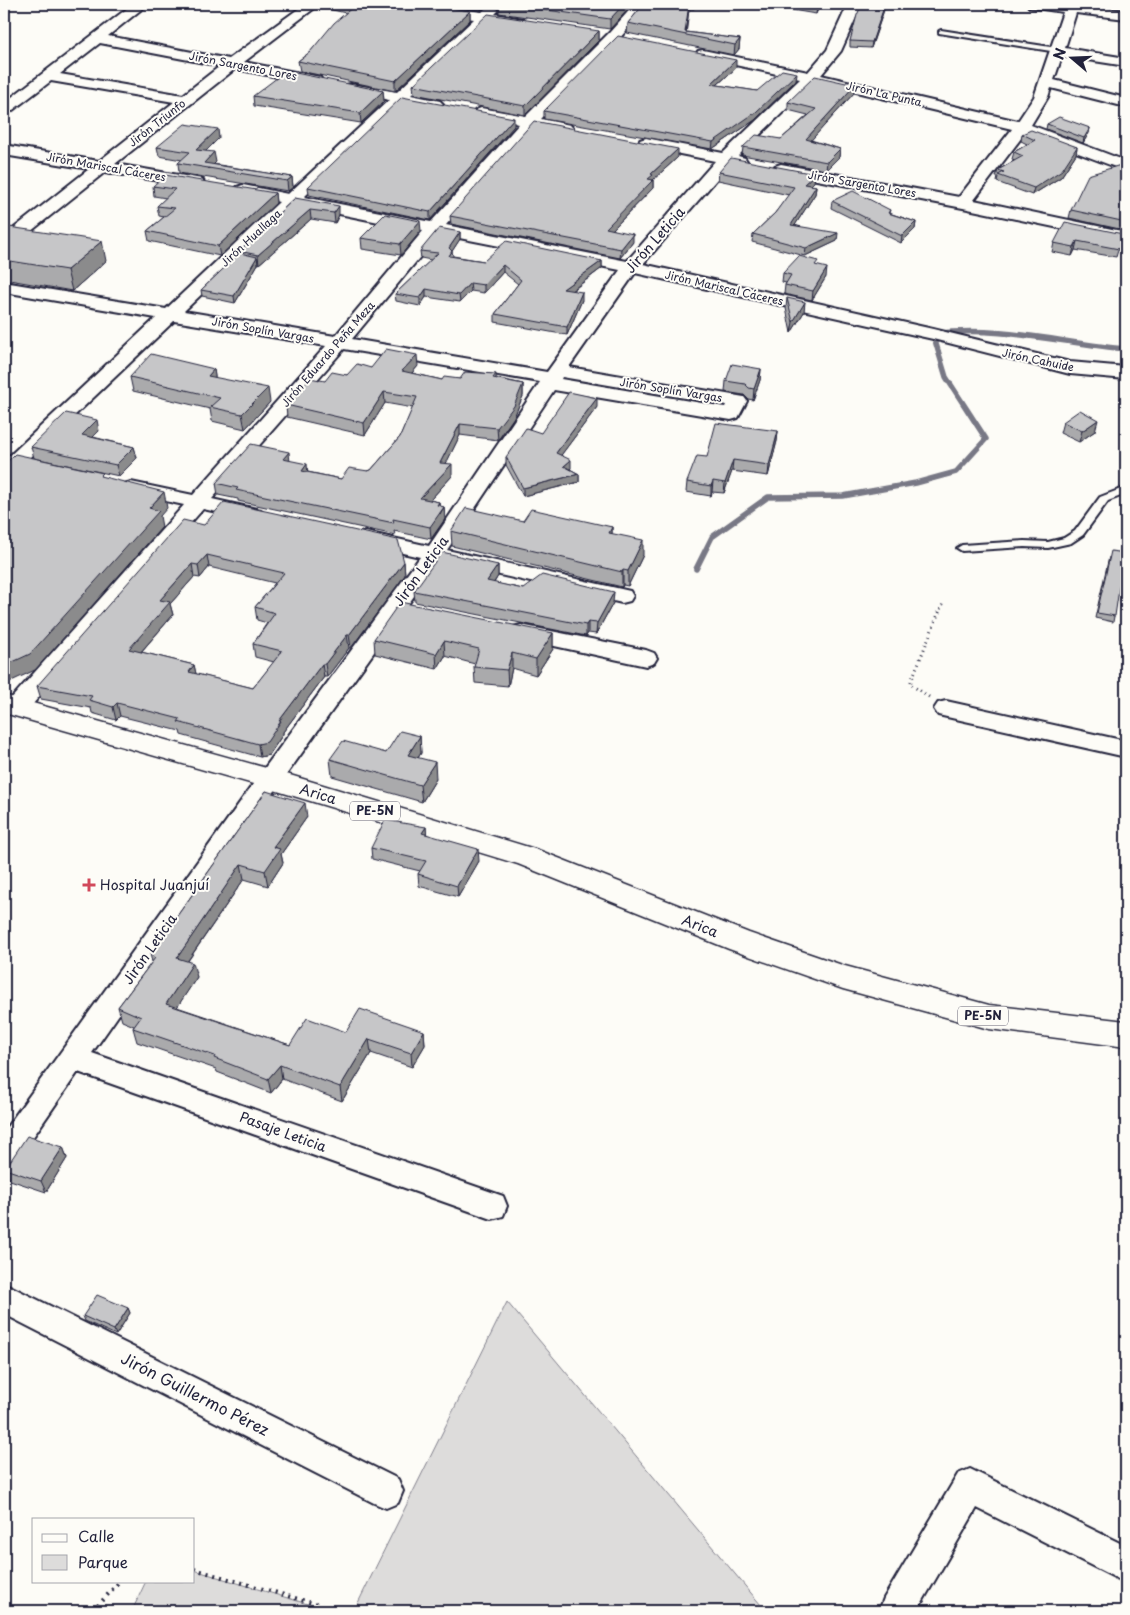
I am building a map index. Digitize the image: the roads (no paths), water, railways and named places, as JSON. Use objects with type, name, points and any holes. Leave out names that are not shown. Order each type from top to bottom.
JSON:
[{"type":"highway","name":"Arica","points":[[10,705],[270,779],[528,858],[739,941],[843,977],[989,1017],[1126,1034]]},
{"type":"street","points":[[4,110],[141,4]]},
{"type":"street","name":"Jirón Triunfo","points":[[4,244],[233,63],[313,4]]},
{"type":"street","points":[[399,4],[531,24]]},
{"type":"street","name":"Jirón Huallaga","points":[[12,462],[162,313],[293,199],[498,4]]},
{"type":"street","name":"Jirón Eduardo Peña Meza","points":[[10,705],[198,502],[339,343],[434,229],[530,121],[614,36],[642,4]]},
{"type":"street","name":"Jirón Leticia","points":[[4,1154],[270,779],[405,608],[436,552],[553,378],[631,267],[726,159],[811,77],[834,51],[855,4]]},
{"type":"street","points":[[1034,4],[1071,6],[1126,15]]},
{"type":"street","points":[[963,203],[1022,127],[1040,97],[1071,6]]},
{"type":"street","points":[[595,33],[633,40]]},
{"type":"street","name":"Jirón Sargento Lores","points":[[96,38],[233,63],[446,106]]},
{"type":"street","points":[[1057,51],[1126,62]]},
{"type":"street","name":"Jirón La Punta","points":[[689,52],[811,77],[1022,127],[1126,166]]},
{"type":"street","points":[[47,76],[186,100]]},
{"type":"street","points":[[1046,82],[1126,102]]},
{"type":"street","points":[[465,110],[579,131]]},
{"type":"street","name":"Jirón Sargento Lores","points":[[628,140],[963,203],[1126,237]]},
{"type":"street","name":"Jirón Mariscal Cáceres","points":[[4,150],[293,199],[434,229],[631,267],[981,347]]},
{"type":"street","name":"Jirón Soplín Vargas","points":[[4,287],[553,378],[731,414],[737,401],[553,378]]},
{"type":"street","name":"Jirón Cahuide","points":[[981,347],[1070,368],[1126,373]]},
{"type":"street","points":[[111,483],[274,518]]},
{"type":"street","points":[[350,534],[436,552],[622,596]]},
{"type":"street","points":[[502,628],[646,658]]},
{"type":"street","points":[[946,709],[1126,749]]},
{"type":"street","name":"Pasaje Leticia","points":[[73,1058],[492,1206]]},
{"type":"street","name":"Jirón Guillermo Pérez","points":[[4,1298],[386,1491]]},
{"type":"street","points":[[896,1611],[970,1486],[1126,1565]]},
{"type":"lane","points":[[941,32],[1057,51]]},
{"type":"lane","points":[[962,548],[1024,544],[1048,545],[1067,541],[1079,533],[1104,500],[1126,490]]},
{"type":"waterway","points":[[696,569],[712,537],[768,497],[843,496],[916,483],[956,472],[986,439],[946,377],[933,334],[958,332],[1006,333],[1126,349]]},
{"type":"place","name":"Hospital Juanjuí","points":[[89,885]]}]
